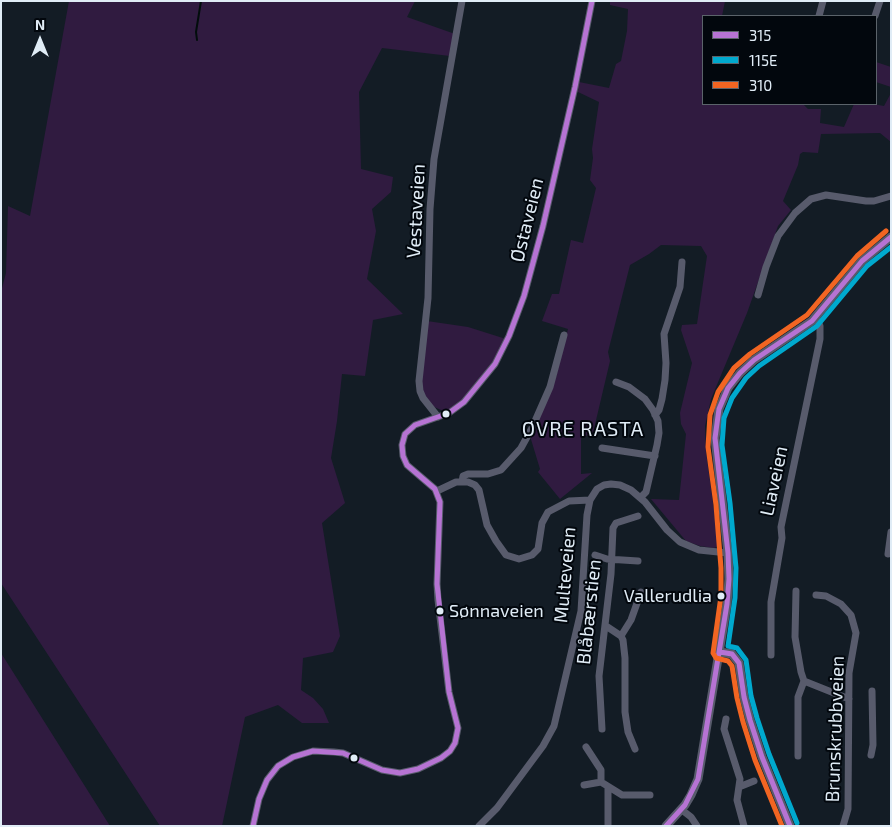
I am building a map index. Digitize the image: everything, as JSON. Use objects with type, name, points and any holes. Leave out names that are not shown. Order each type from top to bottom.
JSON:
[{"type":"street","name":"Vestaveien","points":[[438,417],[423,398],[419,388],[419,381],[429,280],[432,175],[462,1]]},
{"type":"street","name":"Østaveien","points":[[438,417],[450,413],[459,406],[489,372],[505,345],[519,314],[549,200],[592,1]]},
{"type":"street","points":[[820,15],[823,1]]},
{"type":"street","points":[[875,15],[880,1]]},
{"type":"street","points":[[758,295],[778,236],[795,213],[811,200],[826,195],[874,201],[891,196]]},
{"type":"street","points":[[666,826],[682,810],[698,779],[728,597],[728,552],[715,446],[715,431],[719,409],[728,388],[747,366],[802,329],[816,317],[856,267],[891,237]]},
{"type":"street","points":[[655,415],[659,410],[665,380],[664,334],[680,288],[682,262]]},
{"type":"street","name":"Liaveien","points":[[771,654],[771,602],[782,538],[781,528],[820,339],[820,326],[816,317]]},
{"type":"street","points":[[462,482],[463,476],[468,474],[488,474],[501,470],[521,448],[550,387],[564,335]]},
{"type":"street","points":[[616,382],[629,387],[648,402],[655,415],[659,433],[646,492],[641,498]]},
{"type":"street","points":[[254,826],[259,799],[267,780],[278,766],[293,757],[313,751],[343,753],[382,770],[400,772],[426,765],[446,755],[453,747],[457,738],[458,728],[449,692],[438,600],[437,572],[441,513],[440,498],[437,491],[407,465],[402,449],[404,438],[411,428],[422,421],[438,417]]},
{"type":"street","points":[[602,448],[655,456]]},
{"type":"street","points":[[437,491],[452,483],[470,482],[476,486],[490,530],[504,552],[516,559],[528,558],[536,552],[540,542],[544,518],[551,509],[569,501],[590,500],[599,488],[611,484],[626,488],[641,498],[667,530],[680,542],[699,550],[728,552]]},
{"type":"street","name":"Multeveien","points":[[479,826],[497,808],[542,746],[554,726],[581,611],[586,524],[590,500]]},
{"type":"street","name":"Blåbærstien","points":[[602,729],[599,676],[606,626],[615,524],[638,516]]},
{"type":"street","points":[[888,554],[891,532]]},
{"type":"street","points":[[595,555],[611,559],[638,561]]},
{"type":"street","points":[[634,749],[626,719],[624,649],[621,636],[630,620],[641,592]]},
{"type":"street","points":[[796,592],[795,637],[804,681],[798,697],[798,756]]},
{"type":"street","name":"Brunskrubbveien","points":[[816,594],[826,596],[841,604],[851,615],[856,633],[849,673],[848,805],[847,817],[843,826]]},
{"type":"street","points":[[606,626],[621,636]]},
{"type":"street","points":[[720,652],[734,656],[740,663],[744,697],[753,729],[762,757],[790,826]]},
{"type":"street","points":[[804,681],[849,699]]},
{"type":"street","points":[[871,755],[873,745],[872,691]]},
{"type":"street","points":[[726,719],[724,729],[740,779],[738,805],[744,826]]},
{"type":"street","points":[[586,747],[601,770],[601,782]]},
{"type":"street","points":[[740,787],[754,781]]},
{"type":"street","points":[[584,785],[601,782],[622,795],[650,795]]},
{"type":"street","points":[[608,787],[608,826]]},
{"type":"street","points":[[682,810],[691,817],[697,826]]},
{"type":"shaded area","points":[[69,1],[415,1],[407,17],[455,34],[450,56],[382,48],[359,92],[361,169],[393,177],[391,192],[372,209],[376,231],[367,279],[403,314],[373,320],[365,376],[342,374],[331,458],[345,503],[322,523],[340,636],[333,652],[303,658],[301,690],[313,698],[323,709],[329,723],[302,723],[278,705],[245,717],[222,826],[160,826],[1,583],[1,292],[6,273],[8,206],[30,216]]},
{"type":"shaded area","points":[[610,1],[725,1],[722,15],[702,15],[702,105],[804,105],[808,109],[821,109],[820,123],[844,127],[854,105],[884,106],[891,93],[891,142],[880,133],[821,134],[818,153],[803,152],[800,154],[798,165],[783,201],[791,210],[778,226],[747,313],[711,399],[705,426],[706,452],[719,546],[714,548],[686,541],[651,499],[679,500],[686,434],[681,424],[680,413],[692,363],[681,330],[682,325],[697,324],[707,256],[701,246],[661,245],[630,265],[608,352],[610,361],[593,433],[581,438],[581,474],[592,473],[560,499],[538,472],[540,469],[530,436],[556,377],[568,329],[542,321],[552,294],[559,294],[571,240],[583,243],[596,188],[590,180],[593,158],[592,149],[599,102],[576,91],[579,82],[609,88],[616,64],[621,61],[627,31],[628,9],[610,5]]},
{"type":"shaded area","points":[[877,62],[891,67],[891,87],[877,82]]},
{"type":"shaded area","points":[[427,321],[468,327],[506,339],[497,356],[462,401],[446,412],[428,402],[421,389]]},
{"type":"shaded area","points":[[1,653],[110,826],[1,826]]},
{"type":"waterway","points":[[197,40],[196,32],[201,1]]},
{"type":"transit line","name":"315","points":[[253,826],[259,799],[267,780],[278,766],[293,757],[313,751],[343,753],[382,770],[400,773],[418,769],[441,758],[450,751],[455,743],[458,728],[449,692],[437,584],[440,502],[435,489],[407,465],[403,456],[402,445],[405,434],[415,425],[449,413],[464,402],[495,364],[509,336],[524,296],[543,226],[575,87],[592,1]]},
{"type":"transit line","name":"310","points":[[782,826],[755,760],[743,722],[732,666],[728,661],[716,658],[713,653],[721,596],[721,568],[716,505],[708,447],[710,415],[718,392],[734,368],[750,354],[807,315],[857,256],[886,231]]},
{"type":"transit line","name":"315","points":[[666,826],[685,805],[698,779],[727,604],[729,579],[728,553],[715,438],[719,409],[728,388],[740,373],[754,360],[812,321],[862,261],[891,237]]},
{"type":"transit line","name":"115E","points":[[797,823],[769,754],[757,718],[751,696],[746,660],[737,648],[728,646],[735,598],[736,568],[722,445],[724,418],[732,398],[746,378],[759,366],[817,326],[867,266],[891,247]]},
{"type":"transit line","name":"315","points":[[720,652],[732,654],[739,663],[744,697],[750,720],[762,757],[790,826]]},
{"type":"place","name":"Vallerudlia","points":[[721,596]]},
{"type":"place","name":"Sønnaveien","points":[[440,611]]},
{"type":"district","name":"ØVRE RASTA","points":[[583,429]]}]
